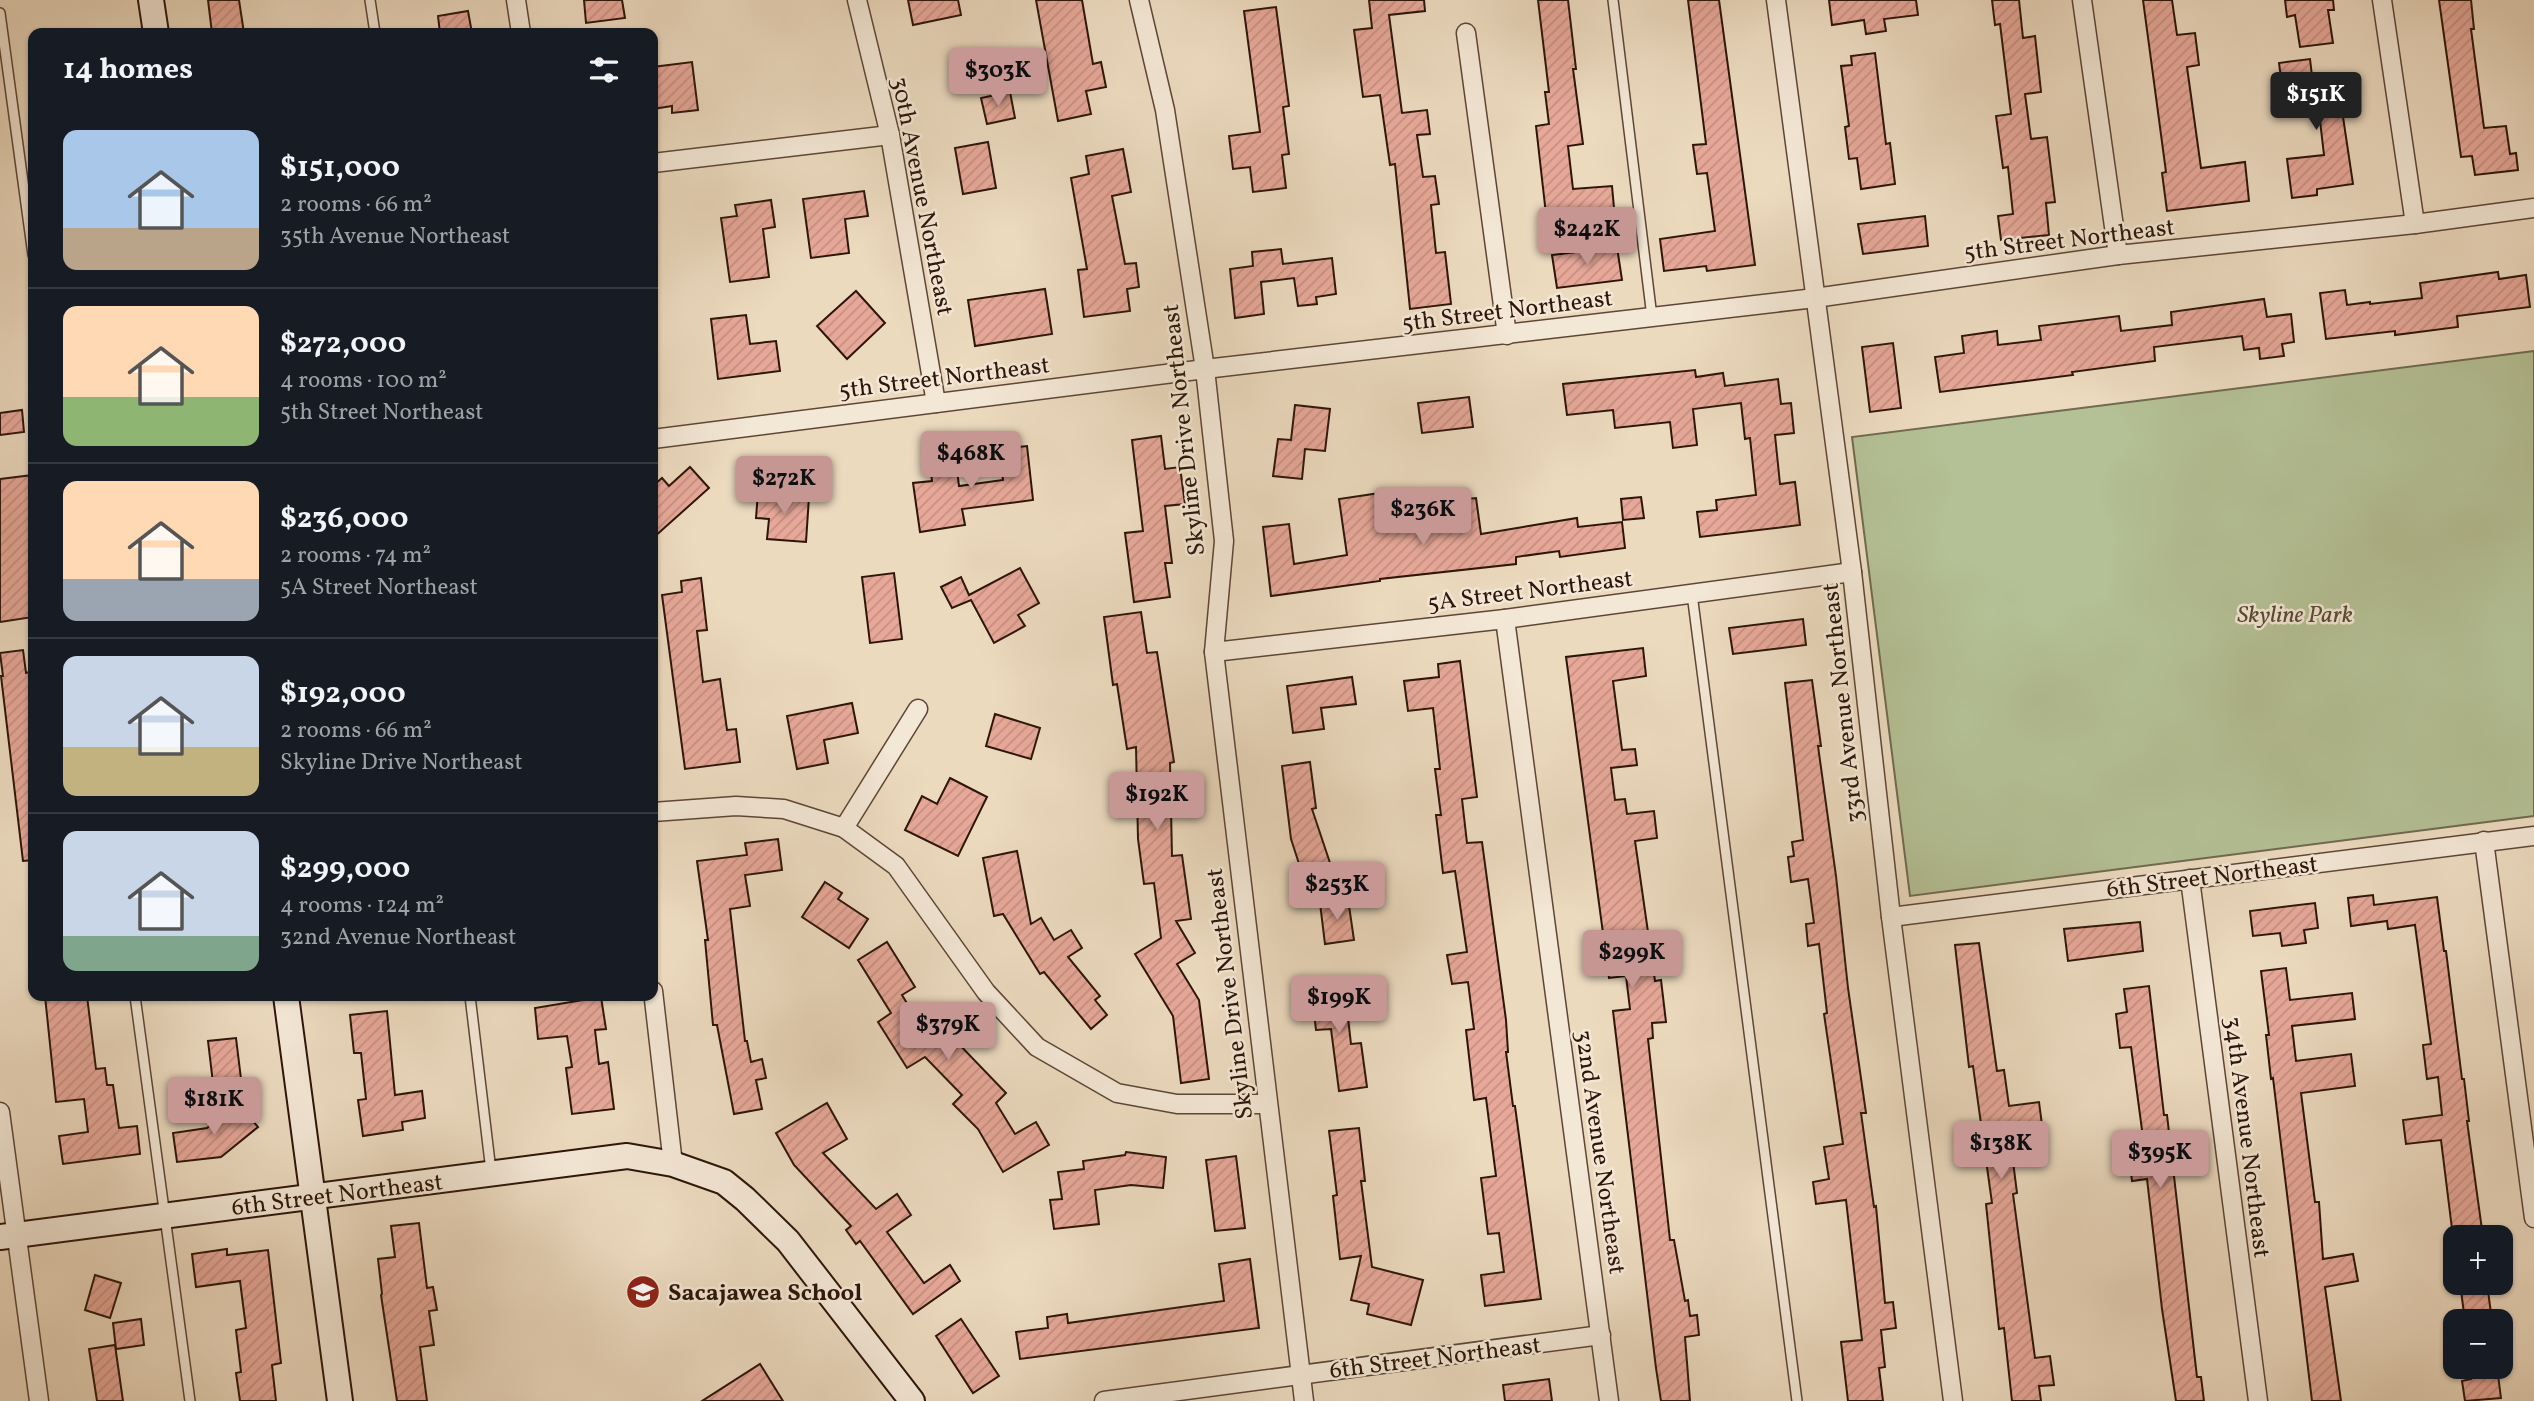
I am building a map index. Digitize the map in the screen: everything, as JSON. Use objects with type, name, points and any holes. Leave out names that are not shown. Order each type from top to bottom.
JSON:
[{"type":"street","points":[[151,0],[155,28]]},
{"type":"street","points":[[516,0],[520,28]]},
{"type":"street","name":"30th Avenue Northeast","points":[[857,0],[890,135],[936,403]]},
{"type":"street","name":"Skyline Drive Northeast","points":[[1139,0],[1165,110],[1205,369],[1224,541],[1214,652],[1266,1104],[1304,1401]]},
{"type":"street","name":"33rd Avenue Northeast","points":[[1776,0],[1852,572],[1891,917],[1953,1401]]},
{"type":"street","points":[[2082,0],[2118,255]]},
{"type":"street","points":[[2382,0],[2415,224]]},
{"type":"street","points":[[1466,33],[1507,335]]},
{"type":"street","points":[[658,162],[890,135]]},
{"type":"street","name":"5th Street Northeast","points":[[658,438],[1205,369],[1815,298],[2118,255],[2415,224],[2534,208]]},
{"type":"street","name":"5A Street Northeast","points":[[1214,652],[1505,619],[1852,572]]},
{"type":"street","name":"32nd Avenue Northeast","points":[[1505,619],[1609,1401]]},
{"type":"street","points":[[844,828],[918,709]]},
{"type":"street","points":[[658,812],[736,806],[784,809],[844,828],[896,866],[986,992],[1038,1047],[1117,1093],[1177,1104],[1266,1104]]},
{"type":"street","name":"6th Street Northeast","points":[[1891,917],[2534,836]]},
{"type":"street","points":[[2484,841],[2534,1218]]},
{"type":"street","name":"34th Avenue Northeast","points":[[2190,879],[2258,1401]]},
{"type":"street","points":[[287,1001],[341,1401]]},
{"type":"street","points":[[654,1001],[673,1164]]},
{"type":"street","points":[[0,1112],[8,1236],[39,1401]]},
{"type":"street","name":"6th Street Northeast","points":[[8,1236],[627,1156],[673,1164],[724,1182],[788,1241],[912,1401]]},
{"type":"street","name":"6th Street Northeast","points":[[1104,1401],[1601,1335]]},
{"type":"lane","points":[[370,0],[374,28]]},
{"type":"lane","points":[[1613,0],[1653,317]]},
{"type":"lane","points":[[0,13],[28,219]]},
{"type":"lane","points":[[1692,594],[1797,1401]]},
{"type":"lane","points":[[136,1001],[190,1401]]},
{"type":"lane","points":[[471,1001],[492,1173]]},
{"type":"green space","name":"Skyline Park","points":[[2534,351],[2534,816],[1910,896],[1852,437]]},
{"type":"building","points":[[208,0],[239,0],[243,28],[211,28]]},
{"type":"building","points":[[584,0],[622,0],[625,18],[586,23]]},
{"type":"building","points":[[908,0],[958,0],[961,15],[913,25]]},
{"type":"building","points":[[1036,0],[1082,0],[1093,64],[1101,62],[1106,87],[1086,91],[1091,114],[1058,121]]},
{"type":"building","points":[[1369,0],[1424,0],[1425,11],[1389,15],[1402,113],[1427,110],[1430,134],[1417,135],[1423,177],[1435,176],[1439,204],[1431,205],[1436,253],[1445,252],[1451,304],[1410,309],[1395,164],[1390,165],[1380,95],[1363,97],[1354,30],[1372,28]]},
{"type":"building","points":[[1538,0],[1568,0],[1576,69],[1573,69],[1583,144],[1568,146],[1573,189],[1612,186],[1614,208],[1576,212],[1577,220],[1547,223],[1536,126],[1549,124],[1545,92],[1549,92]]},
{"type":"building","points":[[1688,0],[1719,0],[1755,265],[1707,271],[1706,266],[1664,271],[1660,239],[1715,231],[1707,173],[1697,174],[1693,145],[1706,144]]},
{"type":"building","points":[[1829,0],[1916,0],[1918,15],[1884,19],[1886,31],[1866,34],[1864,20],[1832,25]]},
{"type":"building","points":[[1992,0],[2019,0],[2023,38],[2035,36],[2041,92],[2025,94],[2031,139],[2047,137],[2055,202],[2046,203],[2049,235],[2001,240],[1998,216],[2013,214],[2008,167],[2003,168],[1996,116],[2011,114],[2000,24],[1995,25]]},
{"type":"building","points":[[2143,0],[2172,0],[2177,35],[2195,33],[2199,65],[2187,67],[2201,168],[2245,162],[2249,201],[2167,211],[2162,173],[2166,172]]},
{"type":"building","points":[[2285,0],[2333,0],[2334,10],[2328,10],[2333,43],[2300,47],[2295,15],[2287,17]]},
{"type":"building","points":[[2439,0],[2471,0],[2474,29],[2471,29],[2484,128],[2506,126],[2510,154],[2516,153],[2518,170],[2475,175],[2472,156],[2461,157]]},
{"type":"building","points":[[1276,7],[1289,106],[1283,107],[1289,154],[1282,155],[1286,188],[1253,192],[1250,167],[1233,169],[1229,136],[1260,132],[1244,11]]},
{"type":"building","points":[[468,11],[471,28],[439,28],[438,16]]},
{"type":"building","points":[[1875,53],[1886,144],[1890,143],[1895,184],[1861,189],[1857,158],[1849,159],[1845,127],[1849,126],[1841,66],[1852,65],[1851,56]]},
{"type":"building","points":[[2310,59],[2314,93],[2339,90],[2353,184],[2317,189],[2317,195],[2292,198],[2287,159],[2324,155],[2319,112],[2286,116],[2279,63]]},
{"type":"building","points":[[692,62],[698,110],[672,113],[672,106],[658,108],[658,66]]},
{"type":"building","points":[[1010,92],[1015,118],[987,124],[981,98]]},
{"type":"building","points":[[988,142],[996,188],[963,194],[955,148]]},
{"type":"building","points":[[1123,149],[1131,192],[1112,196],[1125,264],[1136,263],[1139,287],[1127,289],[1130,311],[1084,317],[1078,270],[1087,269],[1071,178],[1089,174],[1086,156]]},
{"type":"building","points":[[864,191],[868,216],[845,219],[849,253],[811,258],[803,199]]},
{"type":"building","points":[[771,200],[775,227],[763,229],[769,277],[730,282],[721,218],[737,216],[735,205]]},
{"type":"building","points":[[1925,216],[1928,246],[1863,254],[1858,224]]},
{"type":"building","points":[[1617,247],[1622,280],[1557,288],[1552,255]]},
{"type":"building","points":[[1281,249],[1283,264],[1332,258],[1336,294],[1316,297],[1317,304],[1298,306],[1294,278],[1261,282],[1264,314],[1235,318],[1230,269],[1253,266],[1252,252]]},
{"type":"building","points":[[2498,272],[2499,279],[2526,275],[2530,307],[2457,316],[2458,327],[2395,335],[2395,331],[2326,339],[2320,293],[2345,290],[2347,305],[2422,298],[2420,283]]},
{"type":"building","points":[[1045,289],[1052,334],[975,346],[968,300]]},
{"type":"building","points":[[856,291],[885,323],[847,359],[817,326]]},
{"type":"building","points":[[2264,299],[2267,317],[2291,314],[2294,342],[2282,344],[2284,356],[2260,359],[2259,348],[2244,350],[2242,336],[2154,347],[2155,361],[2072,372],[2073,375],[1940,392],[1935,357],[1964,353],[1962,336],[1997,331],[1998,345],[2041,340],[2039,326],[2119,316],[2121,331],[2172,325],[2171,312]]},
{"type":"building","points":[[746,315],[750,344],[776,341],[780,371],[718,379],[711,319]]},
{"type":"building","points":[[1893,343],[1901,408],[1870,412],[1862,347]]},
{"type":"building","points":[[1695,370],[1696,377],[1723,373],[1725,386],[1778,379],[1781,404],[1791,403],[1794,433],[1775,435],[1780,484],[1795,482],[1800,525],[1700,537],[1697,512],[1717,510],[1716,500],[1756,495],[1750,438],[1745,439],[1741,403],[1693,409],[1697,445],[1673,448],[1670,422],[1615,428],[1613,410],[1567,415],[1563,384]]},
{"type":"building","points":[[1469,397],[1473,427],[1422,433],[1418,403]]},
{"type":"building","points":[[1295,405],[1330,409],[1325,451],[1305,449],[1302,479],[1273,476],[1278,439],[1291,440]]},
{"type":"building","points":[[22,410],[24,432],[0,435],[0,413]]},
{"type":"building","points":[[1161,436],[1165,469],[1180,467],[1185,504],[1165,506],[1172,563],[1165,563],[1170,597],[1134,602],[1125,533],[1143,531],[1132,440]]},
{"type":"building","points":[[1027,446],[1033,500],[962,509],[965,525],[920,532],[913,483],[932,481],[930,465],[956,461],[959,486],[1003,480],[999,449]]},
{"type":"building","points":[[690,467],[709,488],[658,534],[658,482],[662,478],[669,486]]},
{"type":"building","points":[[28,476],[28,618],[0,622],[0,479]]},
{"type":"building","points":[[758,492],[809,497],[806,542],[767,539],[769,519],[756,518]]},
{"type":"building","points":[[1380,493],[1386,532],[1452,524],[1450,501],[1476,498],[1481,534],[1577,518],[1578,527],[1622,522],[1625,548],[1560,557],[1559,551],[1516,557],[1516,564],[1380,579],[1271,596],[1263,527],[1289,524],[1294,564],[1347,555],[1339,499]]},
{"type":"building","points":[[1641,497],[1644,518],[1623,520],[1621,499]]},
{"type":"building","points":[[1020,568],[1039,603],[1018,615],[1025,626],[994,643],[971,600],[952,608],[941,587],[961,577],[969,595]]},
{"type":"building","points":[[894,573],[902,639],[870,643],[862,577]]},
{"type":"building","points":[[701,578],[707,630],[697,631],[703,682],[720,679],[727,730],[736,729],[740,762],[685,769],[662,595],[682,592],[681,581]]},
{"type":"building","points":[[1141,612],[1147,653],[1157,652],[1174,762],[1170,763],[1172,856],[1182,855],[1191,919],[1176,921],[1195,953],[1177,964],[1199,1000],[1209,1079],[1181,1083],[1173,1016],[1135,954],[1161,938],[1154,883],[1144,884],[1138,839],[1136,747],[1127,749],[1117,684],[1113,685],[1104,617]]},
{"type":"building","points":[[1803,619],[1806,645],[1733,654],[1729,628]]},
{"type":"building","points":[[1643,648],[1646,676],[1613,681],[1622,750],[1635,749],[1637,765],[1611,768],[1615,800],[1625,799],[1627,814],[1654,811],[1657,838],[1635,841],[1655,981],[1661,980],[1666,1022],[1652,1023],[1653,1038],[1648,1039],[1670,1240],[1674,1240],[1690,1316],[1697,1315],[1699,1335],[1685,1337],[1690,1401],[1661,1401],[1613,1011],[1630,1009],[1626,976],[1609,978],[1566,657]]},
{"type":"building","points":[[23,650],[26,673],[28,672],[28,860],[23,861],[0,653]]},
{"type":"building","points":[[1460,661],[1477,797],[1462,799],[1467,843],[1482,842],[1506,1020],[1506,1052],[1541,1299],[1485,1306],[1481,1275],[1504,1272],[1499,1233],[1488,1234],[1481,1178],[1496,1176],[1486,1098],[1474,1100],[1466,1030],[1474,1029],[1468,982],[1452,984],[1447,955],[1467,952],[1455,871],[1443,873],[1436,815],[1441,815],[1435,769],[1440,769],[1433,708],[1408,711],[1404,681],[1439,677],[1438,664]]},
{"type":"building","points":[[1352,677],[1356,704],[1321,708],[1324,729],[1293,733],[1287,686]]},
{"type":"building","points":[[1812,680],[1848,988],[1866,1113],[1861,1113],[1874,1207],[1876,1206],[1885,1303],[1893,1302],[1896,1328],[1881,1330],[1885,1367],[1879,1368],[1883,1401],[1848,1401],[1841,1342],[1862,1340],[1846,1200],[1816,1204],[1813,1182],[1829,1179],[1824,1147],[1843,1144],[1824,1014],[1827,1013],[1819,944],[1808,946],[1806,924],[1814,923],[1808,879],[1791,882],[1788,857],[1794,856],[1792,842],[1803,840],[1785,683]]},
{"type":"building","points":[[852,703],[858,733],[824,740],[828,763],[797,769],[787,716]]},
{"type":"building","points":[[995,714],[1040,728],[1031,759],[986,746]]},
{"type":"building","points":[[1310,762],[1316,808],[1312,809],[1331,866],[1303,876],[1291,839],[1282,766]]},
{"type":"building","points":[[950,778],[987,797],[958,856],[905,830],[922,796],[937,804]]},
{"type":"building","points":[[778,839],[782,870],[745,875],[750,906],[730,909],[745,1041],[751,1062],[762,1059],[766,1078],[756,1080],[762,1109],[734,1114],[717,1025],[713,1025],[705,940],[708,940],[697,861],[747,855],[745,843]]},
{"type":"building","points":[[1017,851],[1031,924],[1041,918],[1054,940],[1071,930],[1082,948],[1068,957],[1100,996],[1095,1000],[1107,1015],[1091,1029],[1044,972],[1040,974],[1003,914],[994,916],[983,858]]},
{"type":"building","points":[[825,882],[842,893],[838,899],[868,919],[849,948],[802,917]]},
{"type":"building","points":[[2373,895],[2374,905],[2437,897],[2464,1079],[2481,1225],[2452,1225],[2441,1140],[2406,1144],[2403,1120],[2442,1115],[2438,1077],[2427,1079],[2423,1045],[2431,1044],[2415,925],[2388,929],[2387,921],[2351,926],[2348,898]]},
{"type":"building","points":[[1348,899],[1354,940],[1325,944],[1320,903]]},
{"type":"building","points":[[2315,903],[2318,928],[2304,930],[2306,943],[2282,946],[2280,933],[2253,936],[2250,911]]},
{"type":"building","points":[[2140,922],[2143,951],[2068,961],[2064,929]]},
{"type":"building","points":[[887,942],[915,987],[902,995],[922,1028],[940,1017],[952,1037],[1006,1093],[996,1103],[1015,1134],[1036,1122],[1049,1145],[1003,1172],[978,1129],[953,1104],[962,1095],[925,1057],[907,1068],[878,1022],[891,1013],[858,960]]},
{"type":"building","points":[[1979,943],[1997,1071],[2004,1070],[2009,1106],[2039,1102],[2042,1125],[2009,1130],[2017,1193],[2013,1194],[2035,1358],[2050,1356],[2054,1385],[2039,1386],[2041,1401],[2012,1401],[2004,1328],[1999,1329],[1986,1204],[1992,1203],[1973,1066],[1969,1067],[1955,945]]},
{"type":"building","points":[[2286,968],[2290,1000],[2352,993],[2355,1019],[2292,1026],[2296,1061],[2351,1054],[2355,1086],[2301,1093],[2315,1202],[2319,1202],[2323,1259],[2353,1254],[2358,1281],[2325,1287],[2341,1401],[2312,1401],[2273,1078],[2271,1079],[2261,971]]},
{"type":"building","points":[[1344,983],[1351,1044],[1361,1043],[1367,1087],[1339,1091],[1331,1029],[1316,1030],[1311,987]]},
{"type":"building","points":[[2149,986],[2164,1115],[2167,1115],[2197,1377],[2201,1377],[2204,1401],[2176,1401],[2147,1179],[2132,1181],[2128,1147],[2144,1145],[2131,1047],[2120,1048],[2116,1014],[2127,1012],[2124,989]]},
{"type":"building","points":[[46,1001],[88,1001],[96,1069],[105,1068],[107,1085],[113,1085],[119,1128],[137,1126],[140,1154],[63,1164],[59,1136],[88,1132],[84,1099],[56,1102]]},
{"type":"building","points":[[577,1001],[602,1001],[606,1029],[595,1030],[599,1064],[608,1062],[614,1109],[572,1114],[566,1068],[572,1067],[567,1036],[538,1039],[535,1008]]},
{"type":"building","points":[[387,1011],[395,1095],[422,1091],[425,1118],[402,1122],[403,1130],[363,1136],[358,1100],[366,1099],[361,1053],[354,1053],[350,1015]]},
{"type":"building","points":[[236,1038],[241,1079],[213,1083],[208,1041]]},
{"type":"building","points":[[238,1103],[258,1127],[221,1157],[177,1162],[173,1133],[207,1128]]},
{"type":"building","points":[[827,1103],[847,1139],[823,1153],[876,1209],[897,1194],[911,1215],[887,1232],[924,1283],[950,1265],[960,1281],[913,1314],[860,1241],[856,1244],[846,1230],[851,1226],[794,1165],[776,1133]]},
{"type":"building","points":[[1359,1128],[1365,1181],[1361,1181],[1372,1267],[1423,1280],[1411,1325],[1367,1314],[1369,1304],[1351,1300],[1361,1256],[1340,1259],[1333,1196],[1337,1195],[1329,1131]]},
{"type":"building","points":[[1126,1152],[1166,1157],[1163,1188],[1131,1185],[1095,1190],[1099,1224],[1054,1229],[1050,1200],[1062,1199],[1058,1172],[1084,1169],[1083,1161],[1125,1155]]},
{"type":"building","points":[[1236,1156],[1245,1228],[1215,1231],[1206,1160]]},
{"type":"building","points":[[419,1223],[427,1288],[433,1287],[437,1310],[429,1311],[434,1345],[420,1347],[427,1401],[397,1401],[378,1259],[395,1257],[391,1226]]},
{"type":"building","points":[[227,1249],[227,1255],[268,1250],[281,1363],[272,1365],[276,1401],[240,1401],[236,1373],[241,1372],[236,1330],[246,1328],[240,1281],[196,1287],[192,1254]]},
{"type":"building","points":[[1250,1259],[1259,1328],[1020,1359],[1016,1332],[1048,1328],[1047,1317],[1067,1314],[1068,1323],[1224,1301],[1219,1264]]},
{"type":"building","points":[[95,1275],[121,1283],[110,1318],[85,1310]]},
{"type":"building","points":[[2462,1295],[2489,1295],[2490,1309],[2463,1309]]},
{"type":"building","points":[[141,1319],[144,1345],[116,1349],[113,1323]]},
{"type":"building","points":[[961,1319],[999,1376],[973,1393],[936,1336]]},
{"type":"building","points":[[115,1345],[123,1401],[97,1401],[89,1349]]},
{"type":"building","points":[[760,1364],[783,1401],[702,1401]]},
{"type":"building","points":[[1549,1379],[1552,1401],[1505,1401],[1503,1385]]},
{"type":"building","points":[[2499,1379],[2501,1398],[2465,1401],[2462,1381]]},
{"type":"place","name":"Sacajawea School","points":[[643,1292]]}]
